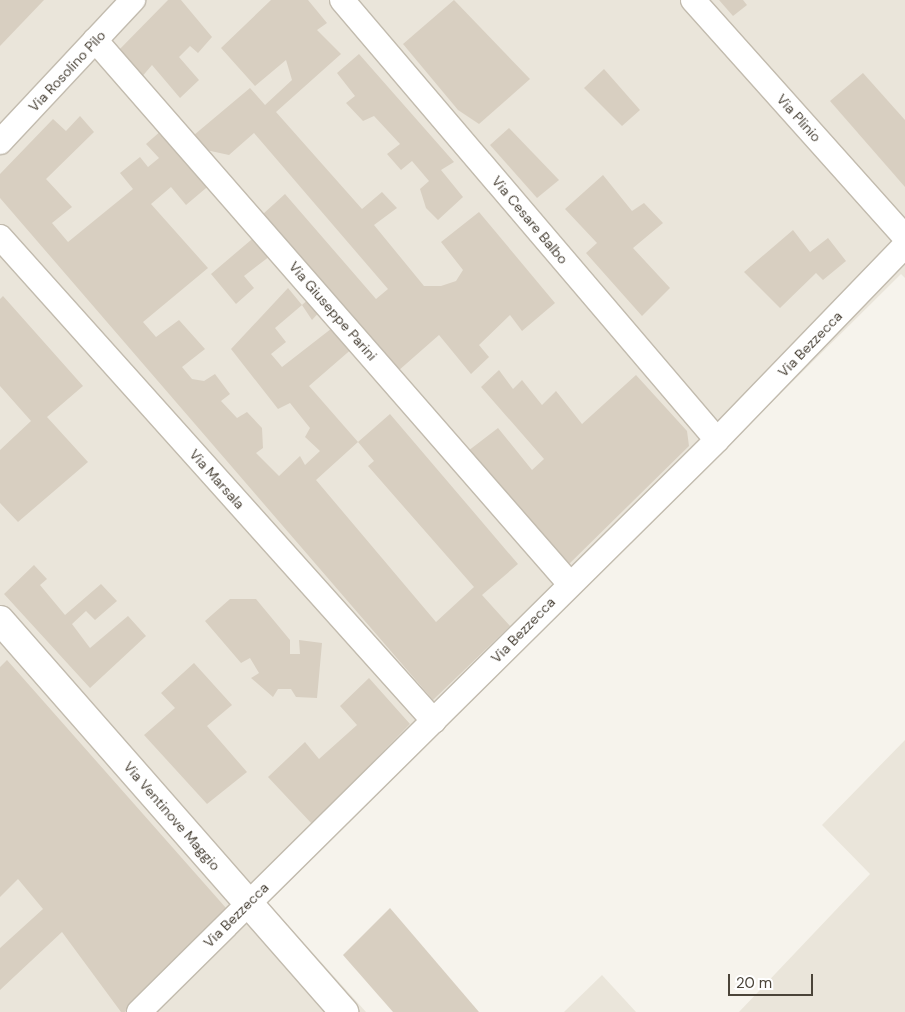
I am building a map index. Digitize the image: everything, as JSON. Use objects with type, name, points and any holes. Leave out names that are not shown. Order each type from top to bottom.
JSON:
[{"type":"street","name":"Via Rosolino Pilo","points":[[0,142],[133,0]]},
{"type":"street","name":"Via Cesare Balbo","points":[[342,0],[717,440]]},
{"type":"street","name":"Via Plinio","points":[[694,0],[905,237]]},
{"type":"street","name":"Via Giuseppe Parini","points":[[95,40],[569,583]]},
{"type":"street","name":"Via Marsala","points":[[0,237],[434,721]]},
{"type":"street","name":"Via Bezzecca","points":[[139,1012],[248,902],[434,721],[569,583],[717,440],[905,245]]},
{"type":"street","name":"Via Ventinove Maggio","points":[[0,620],[344,1012]]},
{"type":"shaded area","points":[[0,0],[905,0],[905,278],[901,274],[268,903],[366,1012],[0,1012]]},
{"type":"shaded area","points":[[905,740],[905,1012],[739,1012],[870,874],[822,825]]},
{"type":"shaded area","points":[[602,975],[636,1012],[564,1012]]},
{"type":"building","points":[[0,0],[44,0],[0,46]]},
{"type":"building","points":[[168,0],[181,0],[212,37],[198,53],[190,46],[179,57],[199,80],[180,98],[152,65],[140,79],[115,54]]},
{"type":"building","points":[[271,0],[308,0],[327,23],[317,30],[341,54],[276,112],[362,209],[382,192],[397,208],[374,225],[424,286],[441,286],[456,281],[463,270],[441,242],[479,212],[555,303],[522,331],[510,315],[479,345],[489,357],[471,374],[439,335],[398,371],[263,214],[285,194],[376,299],[388,289],[254,133],[229,155],[206,150],[194,135],[250,88],[265,105],[292,80],[286,60],[255,86],[221,48]]},
{"type":"building","points":[[454,0],[530,79],[479,124],[458,110],[403,44]]},
{"type":"building","points":[[719,0],[743,0],[747,5],[733,16]]},
{"type":"building","points":[[359,54],[454,162],[441,170],[463,197],[438,220],[426,208],[420,189],[429,181],[412,161],[401,170],[387,154],[400,144],[374,116],[363,121],[346,103],[355,96],[337,73]]},
{"type":"building","points":[[604,69],[640,110],[622,126],[584,88]]},
{"type":"building","points":[[863,73],[905,120],[905,187],[830,101]]},
{"type":"building","points":[[80,116],[94,132],[46,179],[72,207],[52,223],[68,242],[133,189],[120,173],[140,157],[148,167],[159,158],[146,144],[162,130],[212,183],[186,205],[171,187],[151,204],[208,268],[143,322],[156,337],[179,320],[205,349],[182,367],[192,379],[204,381],[215,374],[230,394],[221,401],[237,418],[247,412],[262,428],[263,448],[256,453],[279,476],[300,456],[305,465],[320,451],[305,437],[310,428],[290,403],[278,409],[231,349],[288,288],[302,305],[275,328],[286,342],[271,354],[282,367],[336,325],[354,347],[309,386],[358,442],[390,414],[518,564],[482,595],[510,626],[433,700],[0,198],[0,174],[53,119],[66,131]],"holes":[[[358,442],[374,461],[368,466],[474,587],[436,622],[316,480]]]},
{"type":"building","points":[[509,128],[559,180],[537,198],[490,145]]},
{"type":"building","points":[[603,175],[632,211],[644,203],[663,223],[633,248],[670,288],[642,316],[586,253],[597,243],[565,209]]},
{"type":"building","points":[[793,230],[810,252],[828,238],[846,261],[823,280],[816,273],[780,308],[744,272]]},
{"type":"building","points":[[258,234],[274,253],[244,276],[254,288],[236,304],[211,274]]},
{"type":"building","points":[[3,296],[83,386],[47,417],[88,462],[18,522],[0,503],[0,450],[31,421],[0,386],[0,299]]},
{"type":"building","points":[[311,297],[322,309],[312,320],[302,305]]},
{"type":"building","points":[[499,370],[513,389],[522,380],[542,405],[556,391],[582,424],[636,375],[687,431],[689,446],[567,566],[468,451],[498,428],[532,470],[544,459],[481,387]]},
{"type":"building","points":[[34,565],[47,579],[40,585],[65,615],[101,584],[117,601],[95,620],[86,611],[72,624],[90,648],[128,616],[146,636],[90,688],[4,594]]},
{"type":"building","points":[[230,599],[256,599],[290,640],[290,654],[300,654],[299,640],[322,643],[317,698],[296,697],[291,689],[278,689],[273,697],[251,678],[259,673],[250,658],[241,663],[205,621]]},
{"type":"building","points":[[7,660],[226,908],[125,1012],[121,1012],[62,932],[0,990],[0,948],[43,909],[18,879],[0,897],[0,667]]},
{"type":"building","points":[[194,663],[232,705],[207,726],[247,772],[207,804],[144,735],[175,708],[161,693]]},
{"type":"building","points":[[369,678],[410,724],[312,824],[268,777],[305,742],[319,759],[357,725],[340,706]]},
{"type":"building","points":[[390,908],[479,1012],[393,1012],[343,955]]}]
